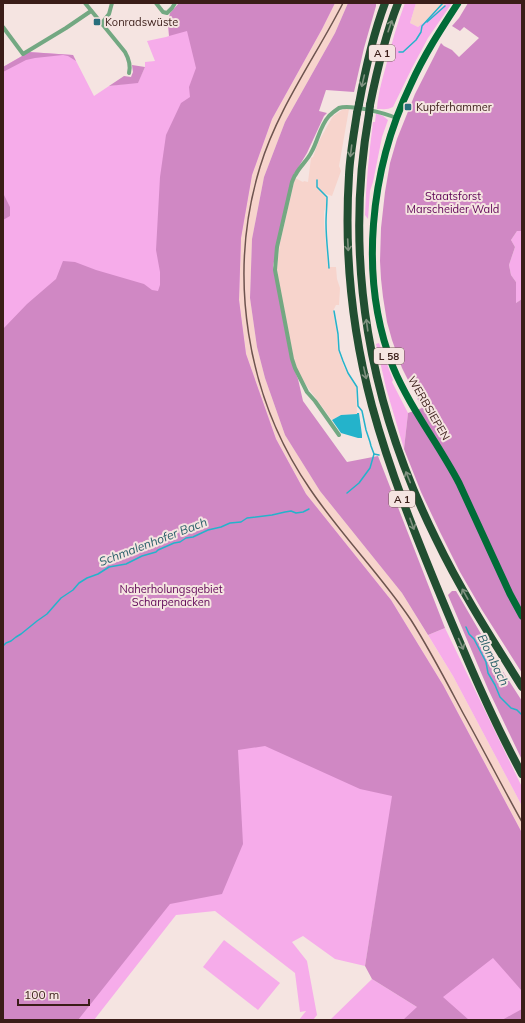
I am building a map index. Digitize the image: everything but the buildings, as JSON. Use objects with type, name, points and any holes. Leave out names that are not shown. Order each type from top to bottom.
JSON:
[{"type":"highway","name":"A 1","points":[[385,3],[362,84],[351,150],[349,174],[347,226],[349,270],[360,352],[372,406],[387,454],[420,546],[491,712],[522,774]]},
{"type":"highway","name":"A 1","points":[[398,3],[388,32],[370,104],[359,194],[360,269],[367,327],[375,372],[391,429],[421,508],[436,540],[476,613],[522,687]]},
{"type":"main road","name":"L 58","points":[[396,118],[410,85],[432,43],[458,3]]},
{"type":"main road","name":"WERBSIEPEN","points":[[396,118],[381,173],[374,219],[373,265],[376,302],[385,344],[399,380],[416,412],[450,465],[510,594],[522,616]]},
{"type":"street","points":[[84,3],[118,43],[129,60],[129,73]]},
{"type":"street","points":[[102,24],[109,14],[112,3]]},
{"type":"street","points":[[156,3],[163,12],[167,13],[175,3]]},
{"type":"street","points":[[3,27],[23,54],[91,11]]},
{"type":"street","points":[[339,435],[307,392],[292,359],[275,270],[277,247],[292,182],[309,156],[318,134],[330,114],[340,108],[350,107],[377,112],[396,118]]},
{"type":"shaded area","points":[[335,3],[348,3],[335,33],[285,122],[264,177],[252,239],[250,298],[257,347],[265,378],[285,435],[320,491],[402,593],[453,676],[522,806],[522,833],[443,685],[391,600],[306,494],[276,439],[246,354],[239,300],[241,238],[252,175],[272,119]]},
{"type":"shaded area","points":[[416,3],[447,3],[418,27],[410,23]]},
{"type":"shaded area","points":[[345,109],[349,109],[339,166],[341,171],[332,196],[323,193],[326,197],[324,224],[328,267],[336,267],[337,279],[340,288],[339,305],[336,305],[333,311],[338,350],[344,367],[356,387],[357,414],[341,415],[332,420],[299,374],[294,360],[277,269],[280,243],[295,178],[303,182],[308,182],[311,158],[313,157],[318,143],[333,116]]},
{"type":"green space","name":"Naherholungsgebiet Scharpenacken","points":[[179,3],[335,3],[272,119],[252,175],[241,238],[239,300],[246,354],[276,439],[306,494],[391,600],[443,685],[522,833],[522,1020],[330,1020],[372,979],[417,1007],[389,820],[365,966],[335,959],[303,936],[292,942],[307,961],[317,1015],[313,1020],[299,1020],[306,1011],[300,1012],[295,973],[215,911],[176,915],[94,1020],[3,1020],[3,67],[29,52],[73,55],[94,96],[109,86],[138,82],[145,67],[145,62],[155,61],[147,41],[169,36],[168,22]]},
{"type":"green space","name":"Naherholungsgebiet Scharpenacken","points":[[179,3],[335,3],[272,119],[252,175],[241,238],[239,300],[246,354],[276,439],[306,494],[391,600],[443,685],[522,833],[522,991],[493,958],[443,997],[469,1020],[403,1020],[417,1007],[372,979],[365,966],[392,796],[360,789],[265,746],[238,750],[243,844],[222,894],[170,904],[78,1020],[3,1020],[3,329],[27,304],[56,279],[63,261],[75,262],[96,270],[144,284],[152,290],[158,291],[160,285],[160,272],[156,250],[160,177],[166,135],[181,103],[190,97],[189,87],[196,68],[187,31],[169,36],[168,22],[170,13]]},
{"type":"green space","points":[[348,3],[376,3],[354,92],[326,90],[319,111],[327,113],[324,116],[307,153],[293,176],[273,266],[291,361],[298,379],[303,401],[347,462],[378,456],[445,628],[428,635],[402,593],[320,491],[285,435],[265,378],[257,347],[250,298],[252,239],[264,177],[285,122],[335,33]]},
{"type":"green space","points":[[405,3],[416,3],[410,23],[418,27],[447,3],[452,3],[428,38],[393,107],[387,109],[377,109],[380,87]]},
{"type":"green space","name":"Staatsforst Marscheider Wald","points":[[468,3],[522,3],[522,231],[517,231],[511,240],[515,247],[509,265],[511,275],[516,282],[516,303],[522,299],[522,673],[460,572],[421,492],[404,449],[408,413],[422,408],[402,368],[392,340],[387,322],[381,279],[381,228],[385,192],[390,163],[397,139],[415,94],[441,43],[452,50],[459,57],[479,38],[464,27],[460,31],[452,26]]},
{"type":"green space","points":[[29,52],[73,55],[76,61],[63,55],[35,58],[26,60],[3,72],[3,67]]},
{"type":"green space","points":[[132,65],[145,67],[138,83],[109,86],[124,76],[131,77],[133,72]]},
{"type":"green space","points":[[376,113],[388,120],[382,137],[370,191],[368,219],[365,215],[367,180],[373,122],[375,122]]},
{"type":"green space","points":[[3,183],[4,195],[10,207],[10,216],[3,220]]},
{"type":"green space","points":[[517,231],[522,231],[522,299],[516,303],[516,282],[511,275],[509,265],[515,247],[511,240]]},
{"type":"green space","points":[[379,343],[393,380],[392,382],[408,413],[404,449],[386,388],[376,344]]},
{"type":"green space","points":[[452,591],[456,591],[502,670],[522,701],[522,760],[488,689],[448,595]]},
{"type":"green space","points":[[445,628],[522,787],[522,806],[453,676],[428,635]]},
{"type":"green space","points":[[224,940],[280,983],[258,1010],[203,967]]},
{"type":"green space","points":[[522,1009],[522,1020],[502,1020]]},
{"type":"water","points":[[359,413],[362,438],[341,433],[332,420],[341,415]]},
{"type":"waterway","name":"Blombach","points":[[399,52],[403,52],[416,40],[421,32],[422,26],[443,3]]},
{"type":"waterway","name":"Blombach","points":[[427,22],[445,6]]},
{"type":"waterway","name":"Blombach","points":[[317,180],[317,187],[327,197],[326,229],[329,268]]},
{"type":"waterway","name":"Blombach","points":[[334,311],[339,350],[348,373],[357,387],[358,406],[362,411],[366,430],[374,454],[379,455]]},
{"type":"waterway","name":"Schmalenhofer Bach","points":[[347,493],[359,483],[370,468],[374,454]]},
{"type":"waterway","name":"Schmalenhofer Bach","points":[[3,646],[47,614],[61,598],[73,590],[79,583],[109,567],[126,564],[142,556],[180,542],[186,538],[193,537],[208,530],[230,523],[241,522],[247,518],[291,511],[296,513],[303,512],[309,509]]},
{"type":"waterway","name":"Blombach","points":[[466,627],[486,662],[488,673],[500,697],[511,708],[517,710],[522,715]]},
{"type":"railway","points":[[343,3],[277,124],[260,167],[250,208],[245,250],[244,292],[249,334],[257,375],[271,415],[288,453],[322,506],[411,620],[438,666],[522,822]]},
{"type":"place","name":"Konradswüste","points":[[97,22]]},
{"type":"place","name":"Kupferhammer","points":[[408,107]]}]
